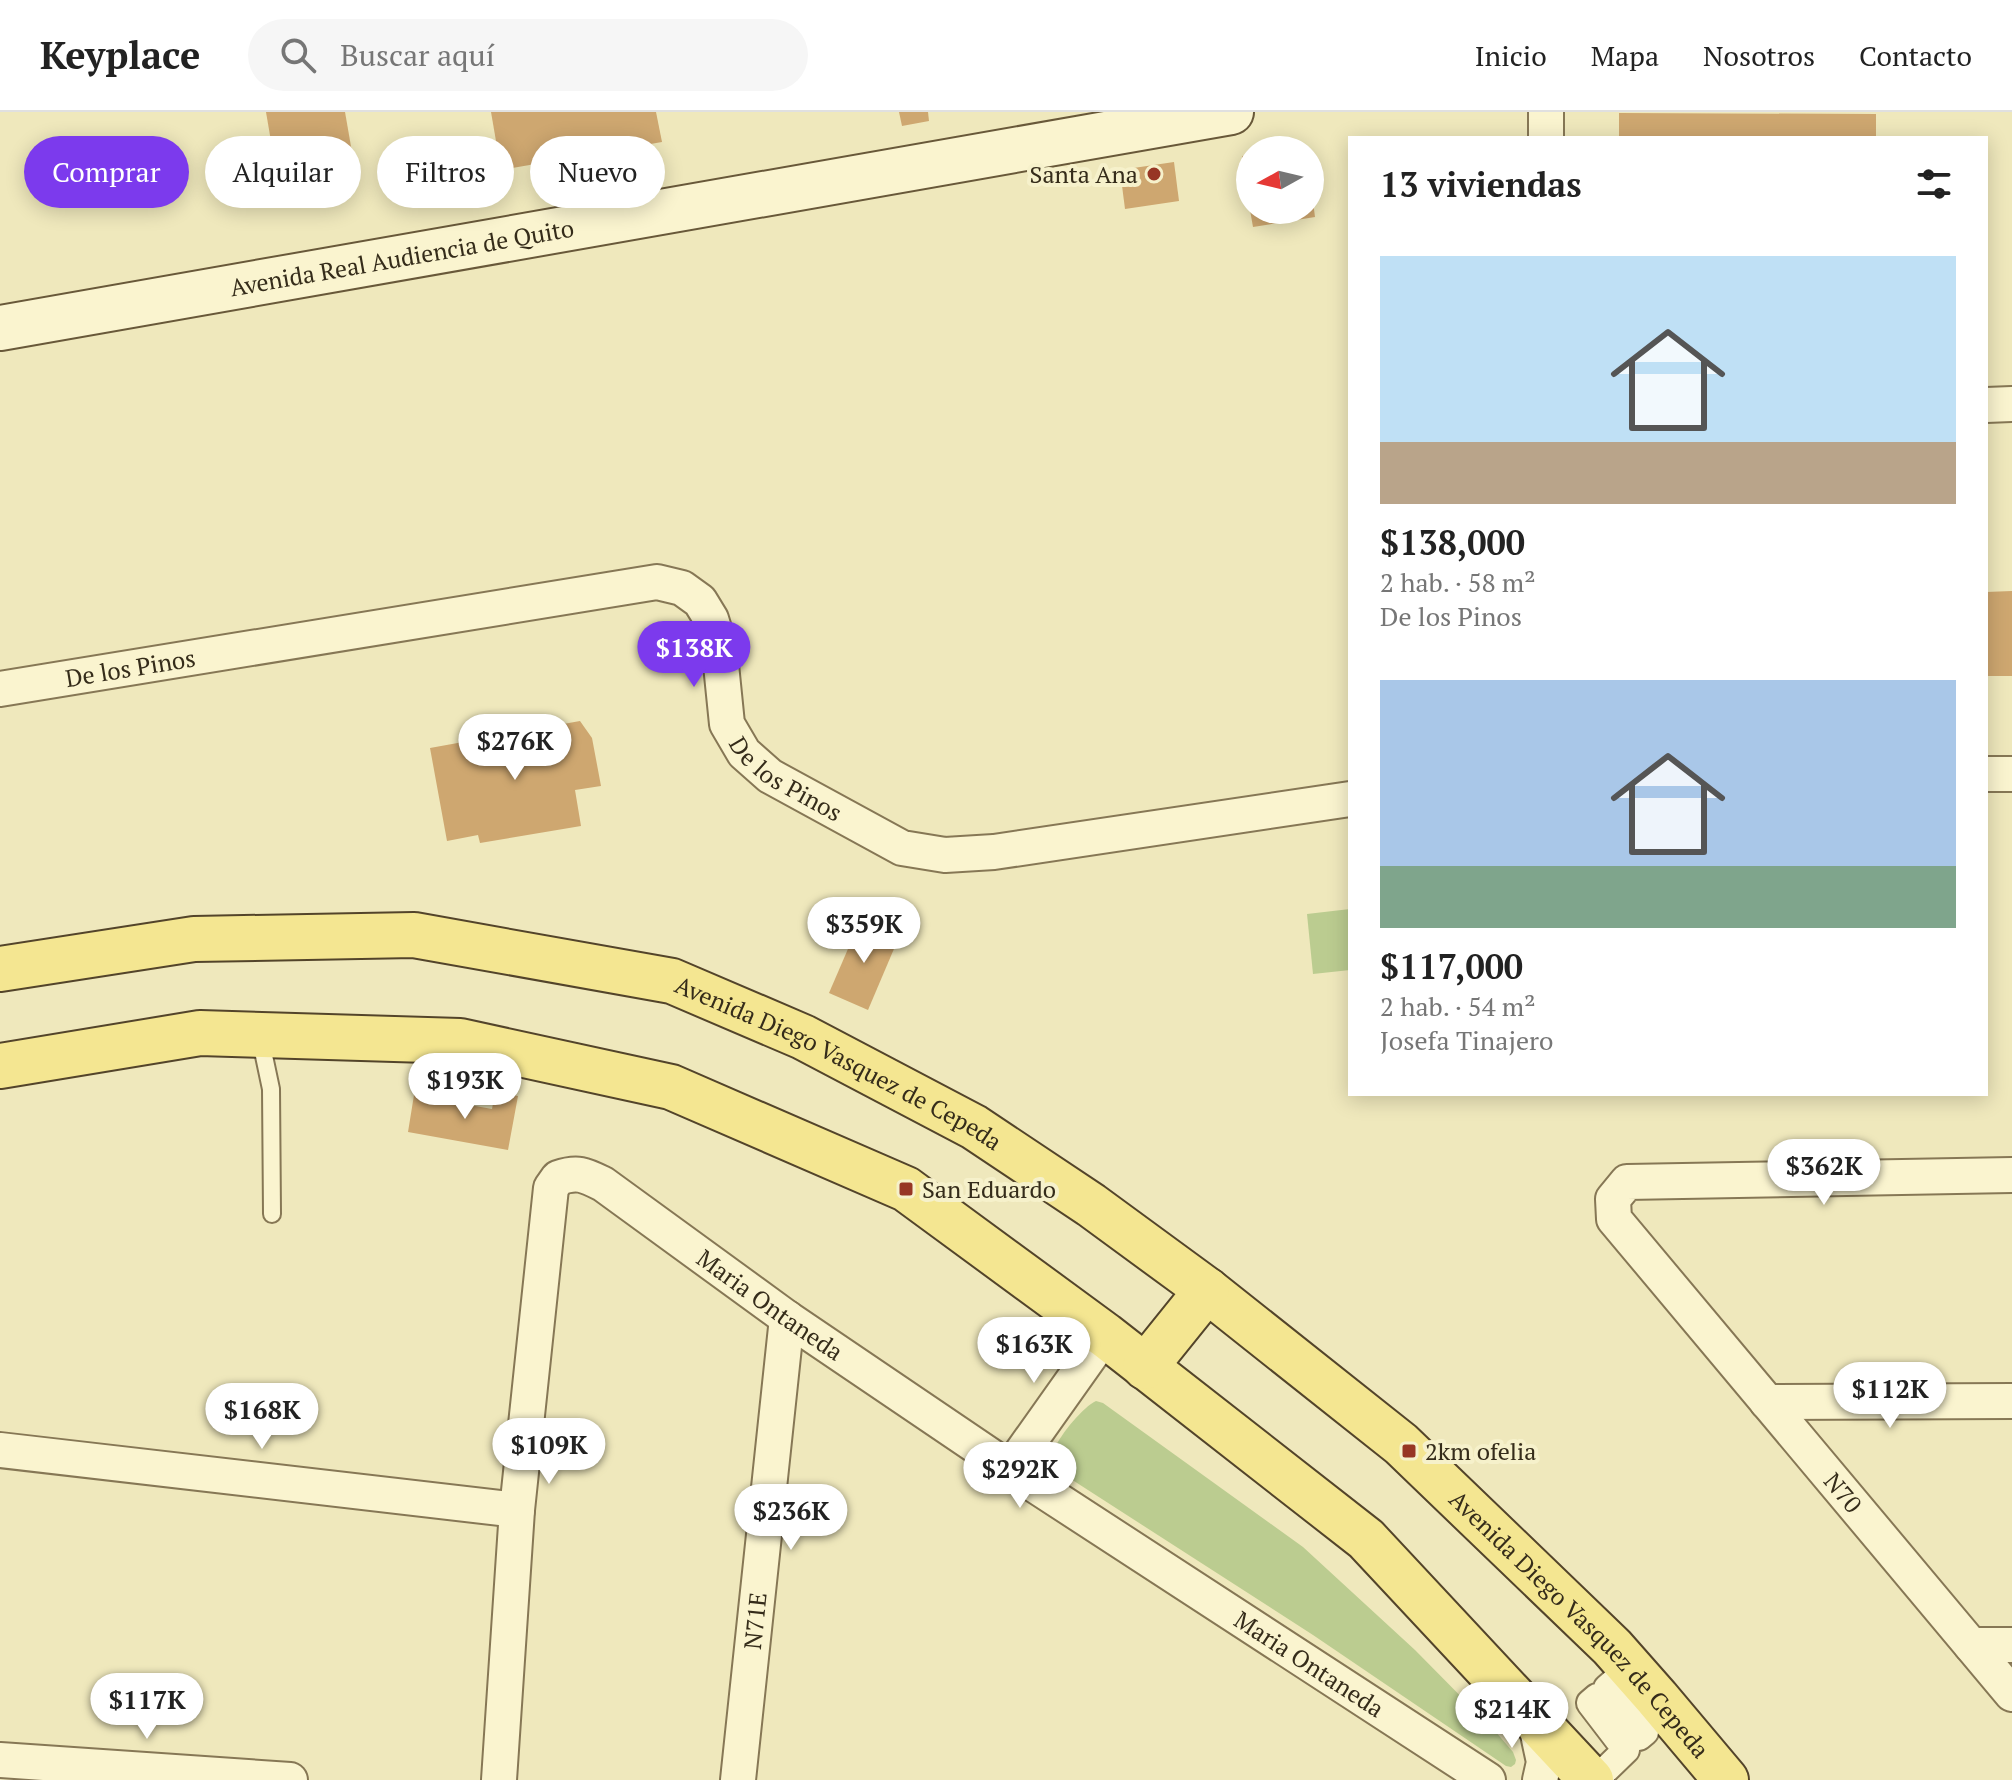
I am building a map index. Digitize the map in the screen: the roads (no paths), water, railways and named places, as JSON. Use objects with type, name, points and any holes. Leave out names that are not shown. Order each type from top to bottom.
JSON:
[{"type":"main road","name":"Avenida Real Audiencia de Quito","points":[[0,328],[1231,112]]},
{"type":"main road","name":"Avenida Diego Vasquez de Cepeda","points":[[0,969],[194,939],[414,935],[672,981],[803,1037],[974,1127],[1091,1205],[1207,1290],[1401,1444],[1612,1647],[1726,1780]]},
{"type":"main road","points":[[0,1066],[200,1033],[460,1041],[671,1087],[906,1189],[1105,1335],[1366,1539],[1593,1780]]},
{"type":"main road","points":[[1145,1367],[1207,1290]]},
{"type":"street","points":[[1546,112],[1546,136]]},
{"type":"street","points":[[1988,405],[2012,404]]},
{"type":"street","name":"De los Pinos","points":[[0,689],[657,582],[682,588],[700,601],[711,619],[719,645],[727,724],[744,753],[770,776],[902,848],[945,855],[994,852],[1348,799]]},
{"type":"street","points":[[1988,774],[2012,774]]},
{"type":"street","name":"Maria Ontaneda","points":[[499,1780],[517,1510],[551,1188],[558,1178],[571,1173],[585,1175],[603,1184],[787,1318],[1010,1469],[1488,1780]]},
{"type":"street","name":"N70","points":[[2012,1175],[1627,1182],[1613,1199],[1614,1219],[2012,1694]]},
{"type":"street","name":"N71E","points":[[738,1780],[787,1318]]},
{"type":"street","points":[[1010,1469],[1105,1335]]},
{"type":"street","points":[[1767,1402],[2012,1401]]},
{"type":"street","points":[[0,1450],[517,1510]]},
{"type":"street","points":[[1971,1645],[2012,1645]]},
{"type":"street","points":[[1593,1780],[1626,1750],[1590,1703],[1597,1697],[1639,1737],[1645,1732],[1607,1688],[1631,1667]]},
{"type":"street","points":[[1535,1720],[1544,1762],[1540,1780]]},
{"type":"street","points":[[0,1760],[290,1780]]},
{"type":"lane","points":[[260,1035],[271,1089],[272,1214]]},
{"type":"place","name":"Santa Ana","points":[[1154,174]]},
{"type":"place","name":"San Eduardo","points":[[906,1189]]},
{"type":"place","name":"2km ofelia","points":[[1409,1451]]}]
